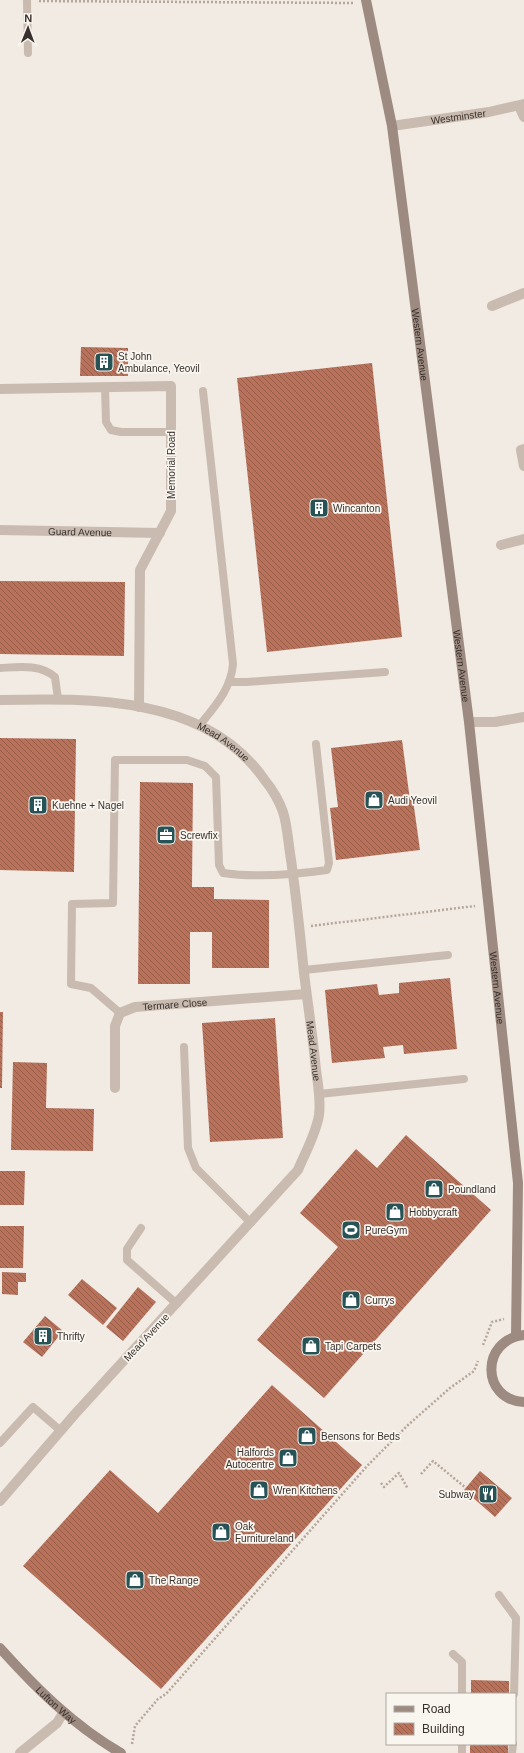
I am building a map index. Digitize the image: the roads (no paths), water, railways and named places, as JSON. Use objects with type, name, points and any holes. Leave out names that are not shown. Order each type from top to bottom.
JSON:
[{"type":"street","name":"Western Avenue","points":[[366,2],[392,126],[469,722],[518,1182],[517,1315],[520,1336]]},
{"type":"street","name":"Westminster","points":[[392,126],[521,105]]},
{"type":"street","points":[[521,105],[524,117]]},
{"type":"street","points":[[492,306],[524,293]]},
{"type":"street","name":"Memorial Road","points":[[0,389],[171,386],[171,511],[140,570],[139,706]]},
{"type":"street","points":[[524,449],[521,450],[524,466]]},
{"type":"street","name":"Guard Avenue","points":[[0,530],[160,533]]},
{"type":"street","points":[[501,545],[524,539]]},
{"type":"street","name":"Mead Avenue","points":[[0,700],[58,699],[139,706],[172,714],[200,725],[220,736],[255,765],[276,795],[283,813],[293,875],[319,1094],[319,1115],[298,1170],[60,1431],[0,1501]]},
{"type":"street","points":[[469,722],[495,722],[524,717]]},
{"type":"street","name":"Termare Close","points":[[120,1013],[135,1007],[306,994]]},
{"type":"street","points":[[115,1088],[115,1026],[120,1013]]},
{"type":"street","points":[[520,1336],[507,1340],[496,1351],[491,1365],[495,1384],[501,1393],[509,1399],[524,1402]]},
{"type":"street","name":"Lufton Way","points":[[0,1648],[63,1713],[102,1743],[120,1753]]},
{"type":"street","points":[[20,1753],[56,1723],[63,1713]]},
{"type":"lane","points":[[27,1],[28,53]]},
{"type":"lane","points":[[105,388],[106,422],[111,430],[121,432],[171,432]]},
{"type":"lane","points":[[200,725],[223,694],[232,674],[233,664],[203,391]]},
{"type":"lane","points":[[0,668],[34,667],[47,670],[55,676],[58,699]]},
{"type":"lane","points":[[229,682],[385,672]]},
{"type":"lane","points":[[120,1013],[91,988],[71,984],[72,904],[113,903],[115,760],[187,760],[205,766],[216,777],[219,865],[223,873],[240,876],[293,875],[327,870],[329,863],[316,744]]},
{"type":"lane","points":[[304,970],[448,954]]},
{"type":"lane","points":[[184,1047],[188,1148],[196,1168],[251,1222]]},
{"type":"lane","points":[[319,1094],[464,1079]]},
{"type":"lane","points":[[141,1228],[127,1249],[127,1260],[176,1304]]},
{"type":"lane","points":[[0,1443],[33,1407],[60,1431]]},
{"type":"lane","points":[[499,1595],[516,1618],[514,1693]]},
{"type":"lane","points":[[453,1654],[462,1662],[462,1693]]},
{"type":"place","name":"St John Ambulance, Yeovil","points":[[104,362]]},
{"type":"place","name":"Wincanton","points":[[319,508]]},
{"type":"place","name":"Audi Yeovil","points":[[374,800]]},
{"type":"place","name":"Kuehne + Nagel","points":[[38,805]]},
{"type":"place","name":"Screwfix","points":[[166,835]]},
{"type":"place","name":"Poundland","points":[[434,1189]]},
{"type":"place","name":"Hobbycraft","points":[[395,1212]]},
{"type":"place","name":"PureGym","points":[[351,1230]]},
{"type":"place","name":"Currys","points":[[351,1300]]},
{"type":"place","name":"Thrifty","points":[[43,1336]]},
{"type":"place","name":"Tapi Carpets","points":[[311,1346]]},
{"type":"place","name":"Bensons for Beds","points":[[307,1436]]},
{"type":"place","name":"Halfords Autocentre","points":[[288,1458]]},
{"type":"place","name":"Wren Kitchens","points":[[259,1490]]},
{"type":"place","name":"Subway","points":[[488,1494]]},
{"type":"place","name":"Oak Furnitureland","points":[[221,1532]]},
{"type":"place","name":"The Range","points":[[135,1580]]}]
